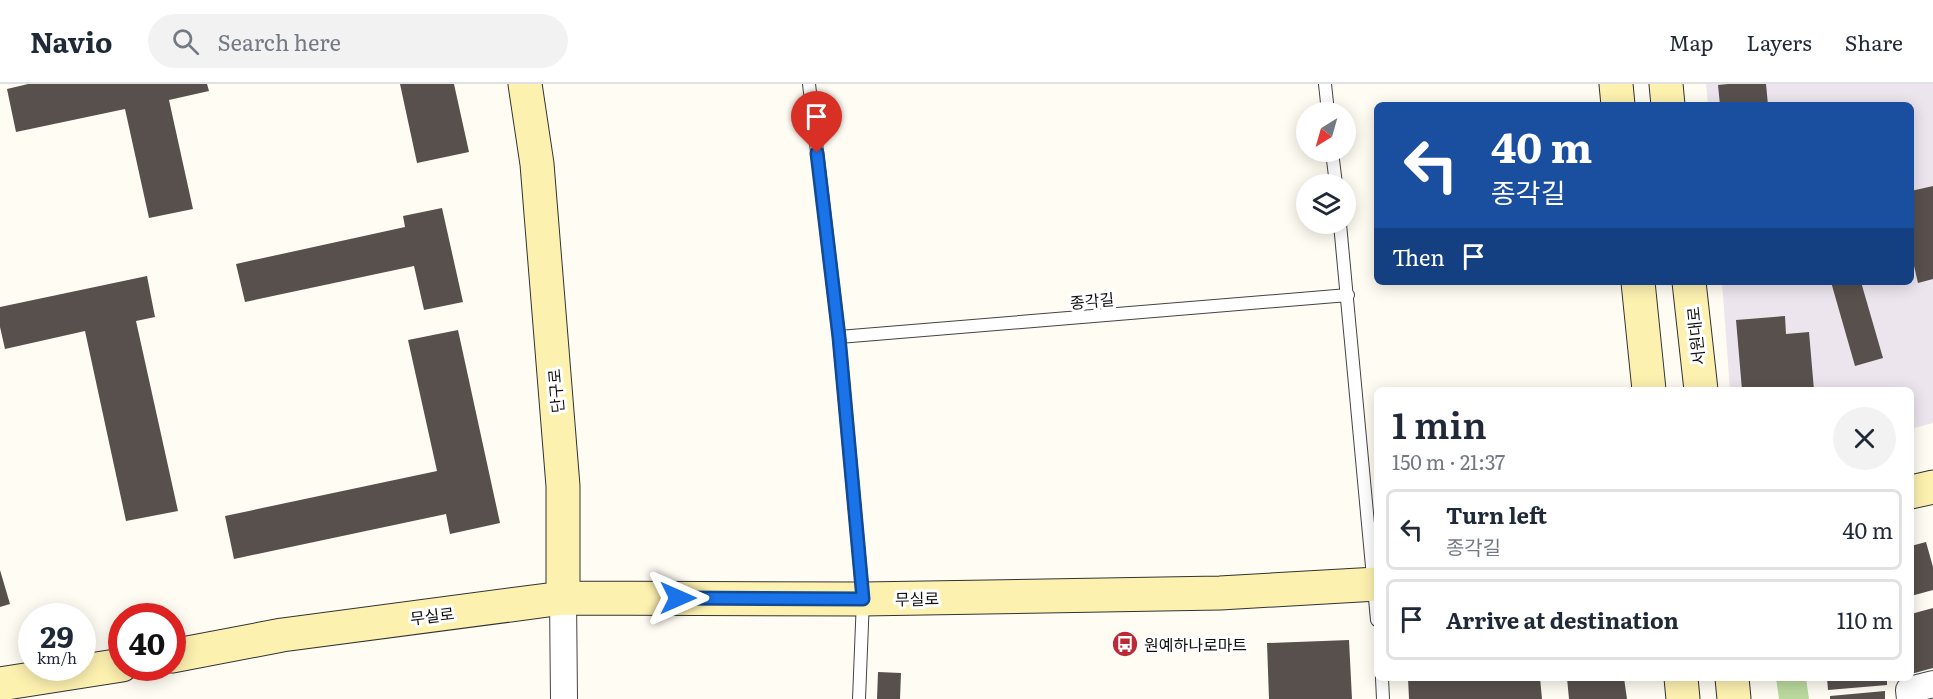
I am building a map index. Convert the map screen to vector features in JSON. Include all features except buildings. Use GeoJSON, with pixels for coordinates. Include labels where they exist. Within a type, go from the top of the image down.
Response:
{"type":"FeatureCollection","features":[{"type":"Feature","properties":{"kind":"street"},"geometry":{"type":"LineString","coordinates":[[1616,84],[1618,102]]}},
{"type":"Feature","properties":{"kind":"street"},"geometry":{"type":"LineString","coordinates":[[1666,84],[1668,102]]}},
{"type":"Feature","properties":{"kind":"street","name":"단구로"},"geometry":{"type":"LineString","coordinates":[[528,85],[537,164],[563,486],[564,699]]}},
{"type":"Feature","properties":{"kind":"street"},"geometry":{"type":"LineString","coordinates":[[1638,285],[1649,387]]}},
{"type":"Feature","properties":{"kind":"street","name":"서원대로"},"geometry":{"type":"LineString","coordinates":[[1689,285],[1701,387]]}},
{"type":"Feature","properties":{"kind":"street"},"geometry":{"type":"LineString","coordinates":[[1914,491],[1933,487]]}},
{"type":"Feature","properties":{"kind":"street","name":"무실로"},"geometry":{"type":"LineString","coordinates":[[186,653],[282,635],[563,598],[863,599],[1220,593],[1374,584]]}},
{"type":"Feature","properties":{"kind":"street"},"geometry":{"type":"LineString","coordinates":[[0,684],[108,667]]}},
{"type":"Feature","properties":{"kind":"street"},"geometry":{"type":"LineString","coordinates":[[1681,681],[1683,699]]}},
{"type":"Feature","properties":{"kind":"street"},"geometry":{"type":"LineString","coordinates":[[1732,681],[1734,699]]}},
{"type":"Feature","properties":{"kind":"street"},"geometry":{"type":"LineString","coordinates":[[1910,699],[1909,690],[1933,684]]}},
{"type":"Feature","properties":{"kind":"lane"},"geometry":{"type":"LineString","coordinates":[[809,84],[839,337],[863,599],[859,699]]}},
{"type":"Feature","properties":{"kind":"lane"},"geometry":{"type":"LineString","coordinates":[[1325,84],[1327,102]]}},
{"type":"Feature","properties":{"kind":"lane"},"geometry":{"type":"LineString","coordinates":[[1341,234],[1374,563]]}},
{"type":"Feature","properties":{"kind":"lane","name":"종각길"},"geometry":{"type":"LineString","coordinates":[[839,337],[1348,295]]}},
{"type":"Feature","properties":{"kind":"lane"},"geometry":{"type":"LineString","coordinates":[[1382,681],[1383,699]]}},
{"type":"Feature","properties":{"kind":"shaded area"},"geometry":{"type":"Polygon","coordinates":[[[1706,84],[1933,84],[1933,423],[1914,428],[1914,387],[1730,387],[1722,285],[1914,285],[1914,102],[1708,102],[1706,84]]]}},
{"type":"Feature","properties":{"kind":"green space"},"geometry":{"type":"Polygon","coordinates":[[[1776,681],[1806,681],[1809,699],[1779,699],[1776,681]]]}},
{"type":"Feature","properties":{"kind":"place","name":"원예하나로마트"},"geometry":{"type":"Point","coordinates":[1125,644]}},
{"type":"Feature","properties":{"kind":"route"},"geometry":{"type":"LineString","coordinates":[[678,598],[863,599],[839,337],[817,153]]}}]}
